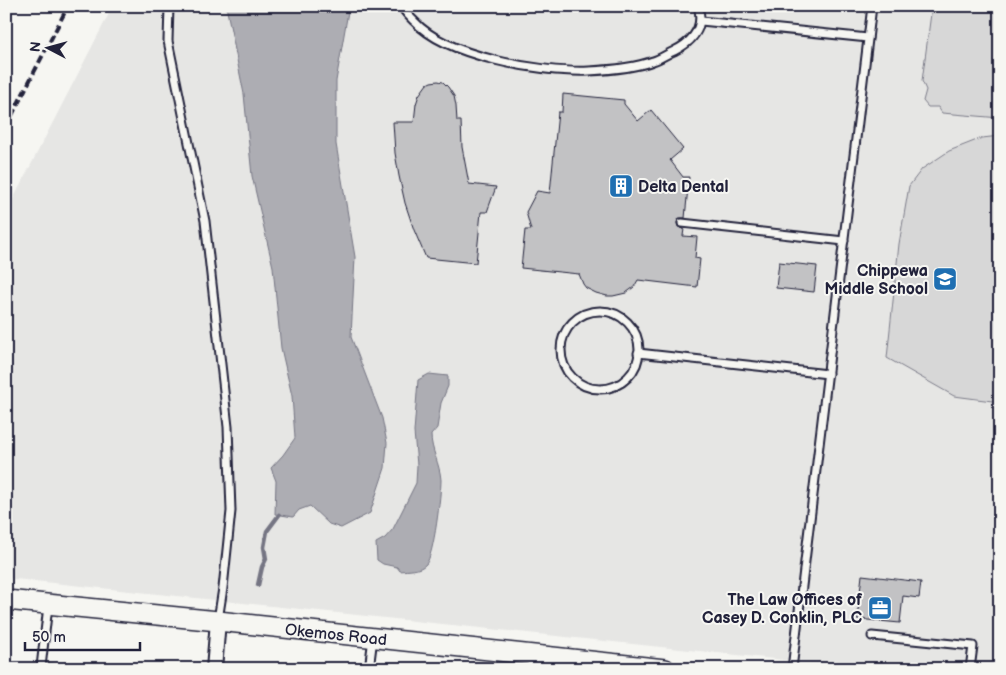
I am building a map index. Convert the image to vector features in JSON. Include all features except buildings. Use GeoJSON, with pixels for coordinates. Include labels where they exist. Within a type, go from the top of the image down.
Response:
{"type":"FeatureCollection","features":[{"type":"Feature","properties":{"kind":"main road","name":"Okemos Road"},"geometry":{"type":"LineString","coordinates":[[6,600],[373,638],[532,662],[665,669]]}},
{"type":"Feature","properties":{"kind":"street"},"geometry":{"type":"LineString","coordinates":[[214,669],[218,621]]}},
{"type":"Feature","properties":{"kind":"lane"},"geometry":{"type":"LineString","coordinates":[[169,6],[168,41],[205,221],[228,427],[231,511],[218,621]]}},
{"type":"Feature","properties":{"kind":"lane"},"geometry":{"type":"LineString","coordinates":[[402,6],[420,28],[444,43],[476,55],[510,63],[553,69],[588,71],[620,68],[654,61],[683,46],[698,31],[700,21],[698,6]]}},
{"type":"Feature","properties":{"kind":"lane"},"geometry":{"type":"LineString","coordinates":[[792,669],[872,6]]}},
{"type":"Feature","properties":{"kind":"lane"},"geometry":{"type":"LineString","coordinates":[[700,21],[868,38]]}},
{"type":"Feature","properties":{"kind":"lane"},"geometry":{"type":"LineString","coordinates":[[682,223],[844,241]]}},
{"type":"Feature","properties":{"kind":"lane"},"geometry":{"type":"LineString","coordinates":[[604,311],[613,313],[621,318],[634,331],[638,353],[635,367],[623,382],[614,386],[596,389],[587,387],[572,376],[566,369],[561,351],[565,333],[577,318],[586,314],[604,311]]}},
{"type":"Feature","properties":{"kind":"lane"},"geometry":{"type":"LineString","coordinates":[[638,353],[828,374]]}},
{"type":"Feature","properties":{"kind":"lane"},"geometry":{"type":"LineString","coordinates":[[48,605],[41,668],[53,669]]}},
{"type":"Feature","properties":{"kind":"lane"},"geometry":{"type":"LineString","coordinates":[[872,636],[973,646],[970,669]]}},
{"type":"Feature","properties":{"kind":"lane"},"geometry":{"type":"LineString","coordinates":[[369,669],[373,638]]}},
{"type":"Feature","properties":{"kind":"shaded area"},"geometry":{"type":"Polygon","coordinates":[[[113,6],[1000,6],[1000,669],[869,669],[6,578],[6,213],[113,6]]]}},
{"type":"Feature","properties":{"kind":"shaded area"},"geometry":{"type":"Polygon","coordinates":[[[226,6],[349,6],[336,81],[336,144],[355,257],[351,337],[382,418],[387,443],[385,468],[370,513],[341,528],[329,524],[310,506],[299,510],[293,517],[275,514],[276,481],[271,468],[295,438],[292,396],[281,348],[273,267],[252,176],[244,94],[226,6]]]}},
{"type":"Feature","properties":{"kind":"shaded area"},"geometry":{"type":"Polygon","coordinates":[[[932,6],[1000,6],[1000,118],[942,113],[938,107],[928,107],[923,101],[926,90],[922,81],[932,6]]]}},
{"type":"Feature","properties":{"kind":"shaded area"},"geometry":{"type":"Polygon","coordinates":[[[1000,136],[1000,402],[954,396],[887,358],[899,244],[909,186],[922,169],[949,151],[982,138],[1000,136]]]}},
{"type":"Feature","properties":{"kind":"shaded area"},"geometry":{"type":"Polygon","coordinates":[[[429,374],[448,376],[448,386],[441,403],[437,428],[431,435],[441,480],[437,524],[432,549],[426,564],[417,569],[400,571],[397,567],[383,564],[377,560],[376,543],[385,538],[393,529],[416,483],[417,465],[414,432],[418,380],[429,374]]]}},
{"type":"Feature","properties":{"kind":"waterway"},"geometry":{"type":"LineString","coordinates":[[258,585],[266,559],[264,547],[267,531],[279,515]]}},
{"type":"Feature","properties":{"kind":"railway"},"geometry":{"type":"LineString","coordinates":[[6,127],[68,6]]}},
{"type":"Feature","properties":{"kind":"place","name":"Delta Dental"},"geometry":{"type":"Point","coordinates":[621,186]}},
{"type":"Feature","properties":{"kind":"place","name":"Chippewa Middle School"},"geometry":{"type":"Point","coordinates":[945,279]}},
{"type":"Feature","properties":{"kind":"place","name":"The Law Offices of Casey D. Conklin, PLC"},"geometry":{"type":"Point","coordinates":[880,608]}}]}
